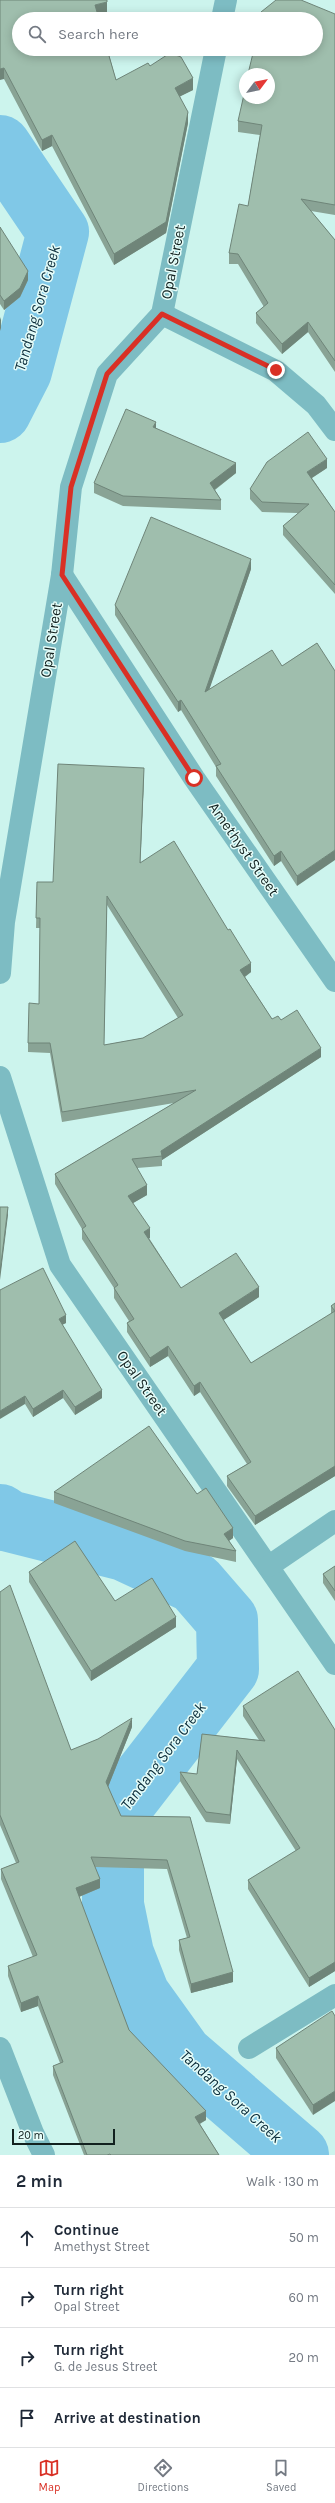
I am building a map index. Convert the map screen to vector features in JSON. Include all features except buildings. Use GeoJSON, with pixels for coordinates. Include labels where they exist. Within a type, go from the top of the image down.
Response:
{"type":"FeatureCollection","features":[{"type":"Feature","properties":{"kind":"street"},"geometry":{"type":"LineString","coordinates":[[223,12],[226,0]]}},
{"type":"Feature","properties":{"kind":"street","name":"Opal Street"},"geometry":{"type":"LineString","coordinates":[[0,972],[4,922],[62,575],[71,487],[107,374],[162,314],[215,56]]}},
{"type":"Feature","properties":{"kind":"street"},"geometry":{"type":"LineString","coordinates":[[162,314],[276,370],[316,405],[335,430]]}},
{"type":"Feature","properties":{"kind":"street","name":"Amethyst Street"},"geometry":{"type":"LineString","coordinates":[[62,575],[194,778],[335,981]]}},
{"type":"Feature","properties":{"kind":"street","name":"Opal Street"},"geometry":{"type":"LineString","coordinates":[[0,1077],[60,1265],[269,1566],[335,1664]]}},
{"type":"Feature","properties":{"kind":"street"},"geometry":{"type":"LineString","coordinates":[[269,1566],[335,1521]]}},
{"type":"Feature","properties":{"kind":"street"},"geometry":{"type":"LineString","coordinates":[[249,2048],[335,1995]]}},
{"type":"Feature","properties":{"kind":"street"},"geometry":{"type":"LineString","coordinates":[[0,2048],[33,2133],[44,2155]]}},
{"type":"Feature","properties":{"kind":"waterway","name":"Tandang Sora Creek"},"geometry":{"type":"LineString","coordinates":[[0,146],[58,232],[21,371],[0,412]]}},
{"type":"Feature","properties":{"kind":"waterway","name":"Tandang Sora Creek"},"geometry":{"type":"LineString","coordinates":[[0,1515],[9,1521],[124,1550],[195,1583],[227,1620],[228,1669],[125,1802],[115,1825],[113,1850],[113,1905],[123,1954],[139,1995],[182,2055],[298,2155]]}},
{"type":"Feature","properties":{"kind":"route"},"geometry":{"type":"LineString","coordinates":[[194,778],[62,575],[71,487],[107,374],[162,314],[276,370]]}}]}
